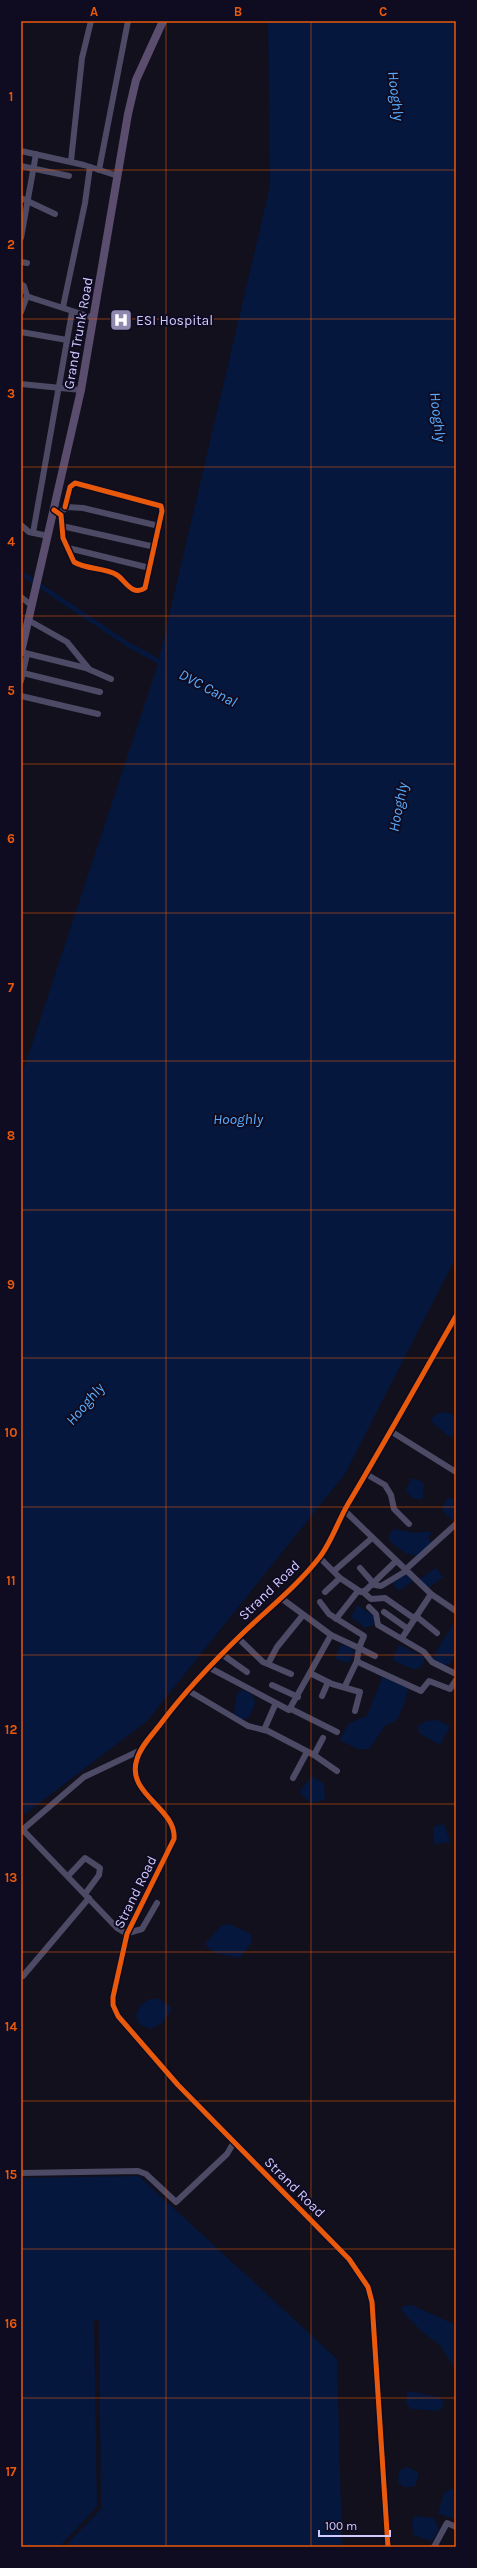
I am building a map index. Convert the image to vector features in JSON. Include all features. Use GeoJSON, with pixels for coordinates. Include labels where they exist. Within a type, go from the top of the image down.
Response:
{"type":"FeatureCollection","features":[{"type":"Feature","properties":{"kind":"main road","name":"Grand Trunk Road"},"geometry":{"type":"LineString","coordinates":[[23,653],[31,603],[81,390],[128,114],[136,80],[163,21]]}},
{"type":"Feature","properties":{"kind":"street"},"geometry":{"type":"LineString","coordinates":[[71,161],[82,58],[91,21]]}},
{"type":"Feature","properties":{"kind":"street"},"geometry":{"type":"LineString","coordinates":[[99,170],[128,21]]}},
{"type":"Feature","properties":{"kind":"street"},"geometry":{"type":"LineString","coordinates":[[21,151],[71,161],[118,176]]}},
{"type":"Feature","properties":{"kind":"street"},"geometry":{"type":"LineString","coordinates":[[21,238],[36,154]]}},
{"type":"Feature","properties":{"kind":"street"},"geometry":{"type":"LineString","coordinates":[[21,166],[69,176]]}},
{"type":"Feature","properties":{"kind":"street"},"geometry":{"type":"LineString","coordinates":[[63,307],[85,203],[90,167]]}},
{"type":"Feature","properties":{"kind":"street"},"geometry":{"type":"LineString","coordinates":[[21,198],[29,200],[30,202],[55,214]]}},
{"type":"Feature","properties":{"kind":"street"},"geometry":{"type":"LineString","coordinates":[[21,284],[24,286],[25,295],[21,312]]}},
{"type":"Feature","properties":{"kind":"street"},"geometry":{"type":"LineString","coordinates":[[25,295],[63,307],[72,312],[94,318]]}},
{"type":"Feature","properties":{"kind":"street"},"geometry":{"type":"LineString","coordinates":[[33,533],[60,387],[72,312]]}},
{"type":"Feature","properties":{"kind":"street"},"geometry":{"type":"LineString","coordinates":[[21,332],[67,340]]}},
{"type":"Feature","properties":{"kind":"street"},"geometry":{"type":"LineString","coordinates":[[21,384],[81,390]]}},
{"type":"Feature","properties":{"kind":"street"},"geometry":{"type":"LineString","coordinates":[[75,483],[158,504],[162,508],[155,547],[145,588],[136,590],[124,584],[117,575],[78,564],[72,560],[63,538],[62,516],[70,487],[75,483]]}},
{"type":"Feature","properties":{"kind":"street"},"geometry":{"type":"LineString","coordinates":[[65,507],[83,508],[159,526]]}},
{"type":"Feature","properties":{"kind":"street"},"geometry":{"type":"LineString","coordinates":[[54,510],[62,516]]}},
{"type":"Feature","properties":{"kind":"street"},"geometry":{"type":"LineString","coordinates":[[21,525],[33,533],[47,538]]}},
{"type":"Feature","properties":{"kind":"street"},"geometry":{"type":"LineString","coordinates":[[62,526],[155,547]]}},
{"type":"Feature","properties":{"kind":"street"},"geometry":{"type":"LineString","coordinates":[[68,548],[150,568]]}},
{"type":"Feature","properties":{"kind":"street"},"geometry":{"type":"LineString","coordinates":[[21,597],[31,603]]}},
{"type":"Feature","properties":{"kind":"street"},"geometry":{"type":"LineString","coordinates":[[28,620],[67,642],[89,669]]}},
{"type":"Feature","properties":{"kind":"street"},"geometry":{"type":"LineString","coordinates":[[21,681],[23,674],[23,653],[89,669],[111,679]]}},
{"type":"Feature","properties":{"kind":"street"},"geometry":{"type":"LineString","coordinates":[[23,674],[100,692]]}},
{"type":"Feature","properties":{"kind":"street"},"geometry":{"type":"LineString","coordinates":[[21,696],[98,714]]}},
{"type":"Feature","properties":{"kind":"street","name":"Strand Road"},"geometry":{"type":"LineString","coordinates":[[388,2547],[378,2374],[372,2302],[368,2287],[349,2259],[178,2085],[118,2016],[113,2005],[113,1997],[127,1933],[174,1839],[175,1830],[172,1823],[148,1798],[136,1775],[136,1760],[141,1750],[189,1691],[210,1668],[238,1638],[281,1598],[320,1558],[344,1510],[392,1432],[456,1316]]}},
{"type":"Feature","properties":{"kind":"street"},"geometry":{"type":"LineString","coordinates":[[392,1432],[456,1472]]}},
{"type":"Feature","properties":{"kind":"street"},"geometry":{"type":"LineString","coordinates":[[366,1474],[385,1485],[392,1495],[394,1509],[409,1524]]}},
{"type":"Feature","properties":{"kind":"street"},"geometry":{"type":"LineString","coordinates":[[344,1510],[431,1594],[455,1609]]}},
{"type":"Feature","properties":{"kind":"street"},"geometry":{"type":"LineString","coordinates":[[360,1568],[373,1583],[384,1586],[405,1570],[456,1524]]}},
{"type":"Feature","properties":{"kind":"street"},"geometry":{"type":"LineString","coordinates":[[334,1571],[372,1538]]}},
{"type":"Feature","properties":{"kind":"street"},"geometry":{"type":"LineString","coordinates":[[320,1558],[340,1578],[371,1599],[385,1598],[416,1617],[438,1633]]}},
{"type":"Feature","properties":{"kind":"street"},"geometry":{"type":"LineString","coordinates":[[336,1619],[360,1591],[373,1583],[396,1561]]}},
{"type":"Feature","properties":{"kind":"street"},"geometry":{"type":"LineString","coordinates":[[325,1592],[340,1578]]}},
{"type":"Feature","properties":{"kind":"street"},"geometry":{"type":"LineString","coordinates":[[402,1638],[431,1594]]}},
{"type":"Feature","properties":{"kind":"street"},"geometry":{"type":"LineString","coordinates":[[281,1598],[331,1635],[375,1656]]}},
{"type":"Feature","properties":{"kind":"street"},"geometry":{"type":"LineString","coordinates":[[320,1602],[326,1612],[364,1636],[358,1648],[358,1661],[345,1686]]}},
{"type":"Feature","properties":{"kind":"street"},"geometry":{"type":"LineString","coordinates":[[369,1607],[376,1614],[378,1624],[424,1652],[432,1662],[456,1674]]}},
{"type":"Feature","properties":{"kind":"street"},"geometry":{"type":"LineString","coordinates":[[384,1612],[408,1629]]}},
{"type":"Feature","properties":{"kind":"street"},"geometry":{"type":"LineString","coordinates":[[269,1662],[275,1650],[303,1615]]}},
{"type":"Feature","properties":{"kind":"street"},"geometry":{"type":"LineString","coordinates":[[291,1709],[331,1635]]}},
{"type":"Feature","properties":{"kind":"street"},"geometry":{"type":"LineString","coordinates":[[238,1638],[263,1662],[291,1674]]}},
{"type":"Feature","properties":{"kind":"street"},"geometry":{"type":"LineString","coordinates":[[223,1655],[247,1672]]}},
{"type":"Feature","properties":{"kind":"street"},"geometry":{"type":"LineString","coordinates":[[358,1661],[421,1691],[430,1681],[450,1689],[456,1680]]}},
{"type":"Feature","properties":{"kind":"street"},"geometry":{"type":"LineString","coordinates":[[210,1668],[275,1705],[287,1710],[291,1709],[337,1732]]}},
{"type":"Feature","properties":{"kind":"street"},"geometry":{"type":"LineString","coordinates":[[310,1673],[328,1682],[345,1686],[360,1692],[355,1711]]}},
{"type":"Feature","properties":{"kind":"street"},"geometry":{"type":"LineString","coordinates":[[322,1696],[328,1682]]}},
{"type":"Feature","properties":{"kind":"street"},"geometry":{"type":"LineString","coordinates":[[272,1685],[298,1697]]}},
{"type":"Feature","properties":{"kind":"street"},"geometry":{"type":"LineString","coordinates":[[189,1691],[248,1726],[264,1730],[310,1753],[337,1771]]}},
{"type":"Feature","properties":{"kind":"street"},"geometry":{"type":"LineString","coordinates":[[264,1730],[275,1705]]}},
{"type":"Feature","properties":{"kind":"street"},"geometry":{"type":"LineString","coordinates":[[294,1778],[310,1753],[322,1738]]}},
{"type":"Feature","properties":{"kind":"street"},"geometry":{"type":"LineString","coordinates":[[141,1750],[84,1777],[22,1830],[117,1928],[127,1933],[142,1929],[157,1903]]}},
{"type":"Feature","properties":{"kind":"street"},"geometry":{"type":"LineString","coordinates":[[23,1976],[87,1896],[99,1875],[100,1868],[85,1858],[68,1876]]}},
{"type":"Feature","properties":{"kind":"street"},"geometry":{"type":"LineString","coordinates":[[21,2173],[138,2171],[146,2174],[176,2202],[227,2154],[234,2142]]}},
{"type":"Feature","properties":{"kind":"street"},"geometry":{"type":"LineString","coordinates":[[434,2547],[447,2524],[456,2527]]}},
{"type":"Feature","properties":{"kind":"water","name":"Hooghly"},"geometry":{"type":"Polygon","coordinates":[[[268,21],[456,21],[456,1257],[345,1474],[147,1721],[21,1817],[21,1077],[157,667],[270,186],[268,21]]]}},
{"type":"Feature","properties":{"kind":"water"},"geometry":{"type":"Polygon","coordinates":[[[446,1412],[456,1416],[456,1434],[451,1438],[430,1421],[436,1414],[446,1412]]]}},
{"type":"Feature","properties":{"kind":"water"},"geometry":{"type":"Polygon","coordinates":[[[411,1479],[417,1479],[424,1484],[423,1499],[414,1499],[406,1491],[411,1479]]]}},
{"type":"Feature","properties":{"kind":"water"},"geometry":{"type":"Polygon","coordinates":[[[447,1498],[456,1499],[455,1523],[442,1510],[447,1498]]]}},
{"type":"Feature","properties":{"kind":"water"},"geometry":{"type":"Polygon","coordinates":[[[394,1529],[415,1533],[430,1531],[431,1535],[428,1537],[432,1543],[417,1556],[405,1553],[389,1541],[389,1535],[394,1529]]]}},
{"type":"Feature","properties":{"kind":"water"},"geometry":{"type":"Polygon","coordinates":[[[436,1568],[443,1577],[427,1589],[418,1580],[436,1568]]]}},
{"type":"Feature","properties":{"kind":"water"},"geometry":{"type":"Polygon","coordinates":[[[405,1572],[413,1581],[399,1591],[391,1581],[405,1572]]]}},
{"type":"Feature","properties":{"kind":"water"},"geometry":{"type":"Polygon","coordinates":[[[357,1605],[374,1616],[373,1625],[365,1628],[351,1617],[357,1605]]]}},
{"type":"Feature","properties":{"kind":"water"},"geometry":{"type":"Polygon","coordinates":[[[455,1621],[456,1654],[450,1664],[443,1666],[431,1660],[455,1621]]]}},
{"type":"Feature","properties":{"kind":"water"},"geometry":{"type":"Polygon","coordinates":[[[340,1645],[350,1647],[355,1652],[349,1663],[335,1659],[340,1645]]]}},
{"type":"Feature","properties":{"kind":"water"},"geometry":{"type":"Polygon","coordinates":[[[399,1645],[424,1657],[424,1662],[420,1668],[413,1669],[394,1661],[393,1657],[399,1645]]]}},
{"type":"Feature","properties":{"kind":"water"},"geometry":{"type":"Polygon","coordinates":[[[383,1675],[408,1687],[406,1699],[397,1720],[385,1726],[369,1749],[358,1749],[339,1740],[349,1723],[367,1716],[383,1675]]]}},
{"type":"Feature","properties":{"kind":"water"},"geometry":{"type":"Polygon","coordinates":[[[242,1690],[252,1695],[255,1702],[253,1710],[247,1719],[240,1719],[234,1714],[237,1693],[242,1690]]]}},
{"type":"Feature","properties":{"kind":"water"},"geometry":{"type":"Polygon","coordinates":[[[438,1720],[450,1727],[440,1745],[419,1733],[418,1726],[426,1721],[438,1720]]]}},
{"type":"Feature","properties":{"kind":"water"},"geometry":{"type":"Polygon","coordinates":[[[312,1776],[324,1784],[325,1800],[310,1803],[299,1792],[312,1776]]]}},
{"type":"Feature","properties":{"kind":"water"},"geometry":{"type":"Polygon","coordinates":[[[444,1824],[450,1842],[434,1844],[433,1827],[444,1824]]]}},
{"type":"Feature","properties":{"kind":"water"},"geometry":{"type":"Polygon","coordinates":[[[229,1924],[251,1934],[252,1942],[240,1958],[214,1953],[205,1944],[222,1925],[229,1924]]]}},
{"type":"Feature","properties":{"kind":"water"},"geometry":{"type":"Polygon","coordinates":[[[149,1999],[159,1999],[170,2006],[172,2010],[161,2024],[150,2029],[139,2024],[136,2015],[140,2006],[149,1999]]]}},
{"type":"Feature","properties":{"kind":"water"},"geometry":{"type":"Polygon","coordinates":[[[139,2176],[337,2359],[342,2547],[64,2547],[101,2509],[99,2320],[94,2319],[97,2507],[59,2547],[21,2547],[21,2178],[139,2176]]]}},
{"type":"Feature","properties":{"kind":"water"},"geometry":{"type":"Polygon","coordinates":[[[412,2305],[456,2325],[456,2370],[440,2345],[421,2331],[401,2310],[403,2306],[412,2305]]]}},
{"type":"Feature","properties":{"kind":"water"},"geometry":{"type":"Polygon","coordinates":[[[410,2391],[441,2398],[444,2403],[439,2411],[412,2409],[406,2404],[407,2392],[410,2391]]]}},
{"type":"Feature","properties":{"kind":"water"},"geometry":{"type":"Polygon","coordinates":[[[408,2467],[419,2473],[415,2486],[404,2487],[398,2482],[399,2470],[408,2467]]]}},
{"type":"Feature","properties":{"kind":"water"},"geometry":{"type":"Polygon","coordinates":[[[451,2489],[456,2490],[456,2520],[438,2513],[444,2493],[451,2489]]]}},
{"type":"Feature","properties":{"kind":"water"},"geometry":{"type":"Polygon","coordinates":[[[416,2516],[434,2518],[439,2529],[432,2541],[413,2535],[412,2520],[416,2516]]]}},
{"type":"Feature","properties":{"kind":"waterway","name":"DVC Canal"},"geometry":{"type":"LineString","coordinates":[[21,573],[127,644],[164,664]]}},
{"type":"Feature","properties":{"kind":"cycle path"},"geometry":{"type":"LineString","coordinates":[[54,510],[61,515],[63,538],[74,562],[79,565],[112,572],[120,577],[132,589],[140,590],[145,588],[162,511],[161,506],[75,483],[70,487],[65,507]]}},
{"type":"Feature","properties":{"kind":"cycle path"},"geometry":{"type":"LineString","coordinates":[[388,2547],[372,2302],[368,2287],[349,2259],[178,2085],[118,2016],[113,2005],[113,1997],[127,1934],[174,1839],[173,1828],[168,1818],[144,1792],[138,1782],[135,1771],[137,1759],[141,1749],[171,1710],[201,1676],[243,1633],[292,1588],[319,1558],[327,1546],[348,1504],[456,1316]]}},
{"type":"Feature","properties":{"kind":"place","name":"ESI Hospital"},"geometry":{"type":"Point","coordinates":[121,320]}}]}
